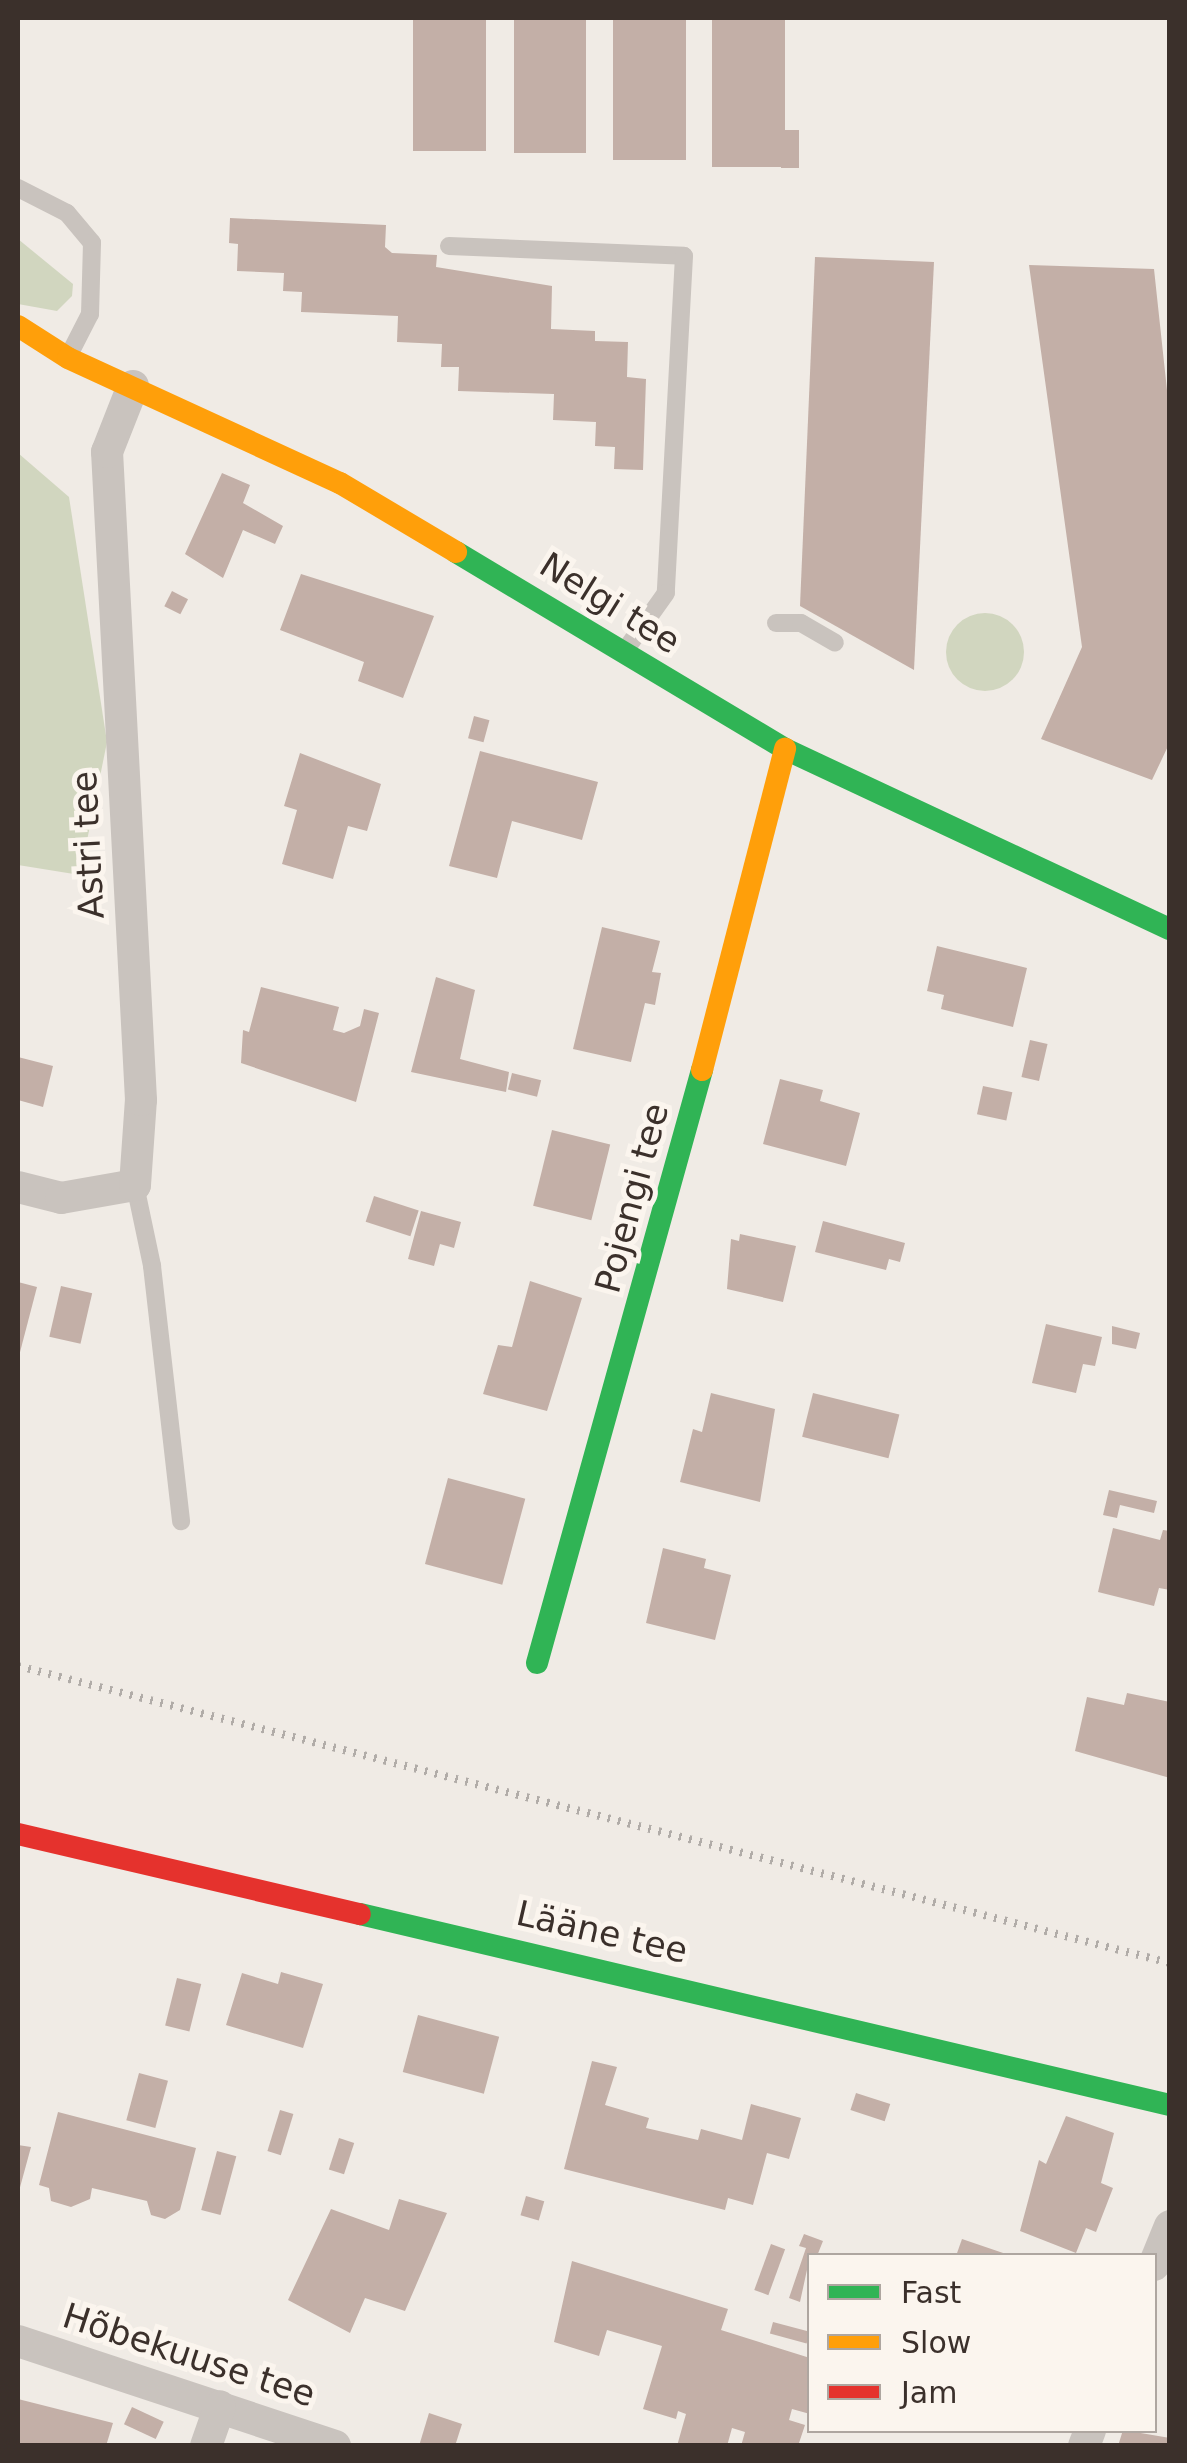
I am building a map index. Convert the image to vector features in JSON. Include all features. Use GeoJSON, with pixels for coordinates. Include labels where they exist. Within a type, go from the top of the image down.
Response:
{"type":"FeatureCollection","features":[{"type":"Feature","properties":{"kind":"street","name":"Nelgi tee"},"geometry":{"type":"LineString","coordinates":[[18,326],[68,358],[340,482],[785,749],[1170,930]]}},
{"type":"Feature","properties":{"kind":"street","name":"Astri tee"},"geometry":{"type":"LineString","coordinates":[[133,386],[108,452],[142,1100],[135,1185]]}},
{"type":"Feature","properties":{"kind":"street","name":"Pojengi tee"},"geometry":{"type":"LineString","coordinates":[[537,1663],[658,1241],[785,749]]}},
{"type":"Feature","properties":{"kind":"street"},"geometry":{"type":"LineString","coordinates":[[18,1187],[61,1198],[135,1185]]}},
{"type":"Feature","properties":{"kind":"street","name":"Lääne tee"},"geometry":{"type":"LineString","coordinates":[[18,1834],[1170,2105]]}},
{"type":"Feature","properties":{"kind":"street"},"geometry":{"type":"LineString","coordinates":[[1157,2258],[1170,2226]]}},
{"type":"Feature","properties":{"kind":"street","name":"Hõbekuuse tee"},"geometry":{"type":"LineString","coordinates":[[18,2340],[334,2446]]}},
{"type":"Feature","properties":{"kind":"street"},"geometry":{"type":"LineString","coordinates":[[206,2446],[220,2406]]}},
{"type":"Feature","properties":{"kind":"lane"},"geometry":{"type":"LineString","coordinates":[[18,188],[67,214],[92,243],[90,314],[68,358]]}},
{"type":"Feature","properties":{"kind":"lane"},"geometry":{"type":"LineString","coordinates":[[450,246],[684,256],[678,454],[666,593],[623,654]]}},
{"type":"Feature","properties":{"kind":"lane"},"geometry":{"type":"LineString","coordinates":[[776,623],[801,623],[835,643]]}},
{"type":"Feature","properties":{"kind":"lane"},"geometry":{"type":"LineString","coordinates":[[135,1185],[152,1266],[181,1522]]}},
{"type":"Feature","properties":{"kind":"green space"},"geometry":{"type":"Polygon","coordinates":[[[18,239],[73,284],[72,296],[57,311],[18,304],[18,239]]]}},
{"type":"Feature","properties":{"kind":"green space"},"geometry":{"type":"Polygon","coordinates":[[[18,453],[69,497],[107,742],[80,875],[18,865],[18,453]]]}},
{"type":"Feature","properties":{"kind":"green space"},"geometry":{"type":"Polygon","coordinates":[[[985,613],[1013,624],[1024,652],[1013,680],[985,691],[957,680],[946,652],[957,624],[985,613]]]}},
{"type":"Feature","properties":{"kind":"building"},"geometry":{"type":"Polygon","coordinates":[[[413,18],[486,18],[486,151],[413,151],[413,18]]]}},
{"type":"Feature","properties":{"kind":"building"},"geometry":{"type":"Polygon","coordinates":[[[514,18],[586,18],[586,153],[514,153],[514,18]]]}},
{"type":"Feature","properties":{"kind":"building"},"geometry":{"type":"Polygon","coordinates":[[[613,18],[686,18],[686,160],[613,160],[613,18]]]}},
{"type":"Feature","properties":{"kind":"building"},"geometry":{"type":"Polygon","coordinates":[[[712,18],[785,18],[785,167],[712,167],[712,18]]]}},
{"type":"Feature","properties":{"kind":"building"},"geometry":{"type":"Polygon","coordinates":[[[781,130],[799,130],[799,168],[781,168],[781,130]]]}},
{"type":"Feature","properties":{"kind":"building"},"geometry":{"type":"Polygon","coordinates":[[[230,218],[386,225],[385,247],[392,253],[437,255],[436,267],[552,286],[551,329],[595,331],[595,341],[628,342],[627,377],[646,379],[643,470],[614,469],[615,447],[595,446],[596,422],[553,420],[554,394],[458,391],[459,367],[441,367],[442,344],[397,342],[398,316],[301,312],[302,292],[283,291],[284,273],[237,271],[238,244],[229,243],[230,218]]]}},
{"type":"Feature","properties":{"kind":"building"},"geometry":{"type":"Polygon","coordinates":[[[815,257],[934,262],[914,670],[800,606],[815,257]]]}},
{"type":"Feature","properties":{"kind":"building"},"geometry":{"type":"Polygon","coordinates":[[[1029,265],[1154,269],[1170,418],[1170,742],[1152,780],[1041,739],[1082,647],[1029,265]]]}},
{"type":"Feature","properties":{"kind":"building"},"geometry":{"type":"Polygon","coordinates":[[[222,473],[250,485],[243,503],[283,526],[275,544],[243,530],[223,578],[185,554],[222,473]]]}},
{"type":"Feature","properties":{"kind":"building"},"geometry":{"type":"Polygon","coordinates":[[[301,574],[434,616],[403,698],[358,681],[364,662],[280,630],[301,574]]]}},
{"type":"Feature","properties":{"kind":"building"},"geometry":{"type":"Polygon","coordinates":[[[172,591],[188,599],[180,614],[164,606],[172,591]]]}},
{"type":"Feature","properties":{"kind":"building"},"geometry":{"type":"Polygon","coordinates":[[[474,716],[489,720],[484,742],[468,738],[474,716]]]}},
{"type":"Feature","properties":{"kind":"building"},"geometry":{"type":"Polygon","coordinates":[[[480,751],[598,782],[582,840],[512,821],[497,878],[449,866],[480,751]]]}},
{"type":"Feature","properties":{"kind":"building"},"geometry":{"type":"Polygon","coordinates":[[[300,753],[381,784],[367,831],[348,826],[333,879],[282,864],[297,810],[284,806],[300,753]]]}},
{"type":"Feature","properties":{"kind":"building"},"geometry":{"type":"Polygon","coordinates":[[[602,927],[660,941],[652,972],[661,973],[655,1005],[645,1003],[631,1062],[573,1049],[602,927]]]}},
{"type":"Feature","properties":{"kind":"building"},"geometry":{"type":"Polygon","coordinates":[[[937,946],[1027,968],[1013,1027],[941,1009],[944,995],[927,991],[937,946]]]}},
{"type":"Feature","properties":{"kind":"building"},"geometry":{"type":"Polygon","coordinates":[[[436,977],[475,990],[460,1059],[509,1072],[506,1092],[411,1072],[436,977]]]}},
{"type":"Feature","properties":{"kind":"building"},"geometry":{"type":"Polygon","coordinates":[[[261,987],[339,1007],[333,1030],[344,1033],[360,1026],[364,1009],[379,1013],[356,1102],[241,1063],[243,1030],[249,1032],[261,987]]]}},
{"type":"Feature","properties":{"kind":"building"},"geometry":{"type":"Polygon","coordinates":[[[1030,1040],[1048,1044],[1039,1081],[1021,1077],[1030,1040]]]}},
{"type":"Feature","properties":{"kind":"building"},"geometry":{"type":"Polygon","coordinates":[[[18,1057],[53,1066],[43,1107],[18,1100],[18,1057]]]}},
{"type":"Feature","properties":{"kind":"building"},"geometry":{"type":"Polygon","coordinates":[[[512,1073],[541,1080],[537,1097],[508,1089],[512,1073]]]}},
{"type":"Feature","properties":{"kind":"building"},"geometry":{"type":"Polygon","coordinates":[[[780,1079],[823,1090],[820,1101],[860,1113],[846,1166],[763,1144],[780,1079]]]}},
{"type":"Feature","properties":{"kind":"building"},"geometry":{"type":"Polygon","coordinates":[[[983,1086],[1012,1092],[1006,1121],[977,1114],[983,1086]]]}},
{"type":"Feature","properties":{"kind":"building"},"geometry":{"type":"Polygon","coordinates":[[[552,1130],[610,1145],[591,1220],[533,1206],[552,1130]]]}},
{"type":"Feature","properties":{"kind":"building"},"geometry":{"type":"Polygon","coordinates":[[[374,1196],[419,1211],[410,1236],[366,1222],[374,1196]]]}},
{"type":"Feature","properties":{"kind":"building"},"geometry":{"type":"Polygon","coordinates":[[[421,1211],[461,1222],[454,1248],[440,1244],[434,1266],[408,1259],[421,1211]]]}},
{"type":"Feature","properties":{"kind":"building"},"geometry":{"type":"Polygon","coordinates":[[[823,1221],[905,1243],[900,1262],[889,1259],[886,1270],[815,1252],[823,1221]]]}},
{"type":"Feature","properties":{"kind":"building"},"geometry":{"type":"Polygon","coordinates":[[[740,1234],[796,1246],[783,1302],[727,1289],[731,1239],[739,1241],[740,1234]]]}},
{"type":"Feature","properties":{"kind":"building"},"geometry":{"type":"Polygon","coordinates":[[[530,1281],[582,1298],[547,1411],[483,1394],[498,1345],[512,1347],[530,1281]]]}},
{"type":"Feature","properties":{"kind":"building"},"geometry":{"type":"Polygon","coordinates":[[[18,1282],[37,1287],[19,1356],[18,1356],[18,1282]]]}},
{"type":"Feature","properties":{"kind":"building"},"geometry":{"type":"Polygon","coordinates":[[[61,1286],[92,1293],[80,1344],[49,1337],[61,1286]]]}},
{"type":"Feature","properties":{"kind":"building"},"geometry":{"type":"Polygon","coordinates":[[[1046,1324],[1102,1337],[1095,1366],[1083,1364],[1076,1393],[1032,1383],[1046,1324]]]}},
{"type":"Feature","properties":{"kind":"building"},"geometry":{"type":"Polygon","coordinates":[[[1112,1326],[1140,1333],[1136,1349],[1112,1344],[1112,1326]]]}},
{"type":"Feature","properties":{"kind":"building"},"geometry":{"type":"Polygon","coordinates":[[[711,1393],[775,1409],[760,1502],[680,1482],[693,1429],[702,1432],[711,1393]]]}},
{"type":"Feature","properties":{"kind":"building"},"geometry":{"type":"Polygon","coordinates":[[[813,1393],[899,1415],[888,1458],[802,1437],[813,1393]]]}},
{"type":"Feature","properties":{"kind":"building"},"geometry":{"type":"Polygon","coordinates":[[[448,1478],[525,1499],[502,1585],[425,1564],[448,1478]]]}},
{"type":"Feature","properties":{"kind":"building"},"geometry":{"type":"Polygon","coordinates":[[[1109,1490],[1157,1501],[1154,1513],[1120,1505],[1117,1518],[1103,1515],[1109,1490]]]}},
{"type":"Feature","properties":{"kind":"building"},"geometry":{"type":"Polygon","coordinates":[[[1113,1528],[1160,1540],[1163,1530],[1170,1531],[1170,1590],[1159,1588],[1154,1606],[1098,1592],[1113,1528]]]}},
{"type":"Feature","properties":{"kind":"building"},"geometry":{"type":"Polygon","coordinates":[[[663,1548],[706,1559],[704,1568],[731,1575],[715,1640],[646,1623],[663,1548]]]}},
{"type":"Feature","properties":{"kind":"building"},"geometry":{"type":"Polygon","coordinates":[[[1127,1693],[1170,1702],[1170,1778],[1075,1751],[1087,1697],[1124,1705],[1127,1693]]]}},
{"type":"Feature","properties":{"kind":"building"},"geometry":{"type":"Polygon","coordinates":[[[281,1972],[323,1984],[303,2048],[226,2025],[242,1973],[278,1984],[281,1972]]]}},
{"type":"Feature","properties":{"kind":"building"},"geometry":{"type":"Polygon","coordinates":[[[177,1978],[201,1984],[189,2032],[165,2026],[177,1978]]]}},
{"type":"Feature","properties":{"kind":"building"},"geometry":{"type":"Polygon","coordinates":[[[418,2015],[499,2037],[484,2094],[403,2072],[418,2015]]]}},
{"type":"Feature","properties":{"kind":"building"},"geometry":{"type":"Polygon","coordinates":[[[592,2061],[617,2067],[605,2105],[649,2118],[646,2128],[698,2140],[701,2129],[742,2140],[751,2104],[801,2118],[789,2159],[767,2153],[753,2205],[728,2198],[725,2210],[564,2169],[592,2061]]]}},
{"type":"Feature","properties":{"kind":"building"},"geometry":{"type":"Polygon","coordinates":[[[139,2073],[168,2081],[155,2128],[126,2120],[139,2073]]]}},
{"type":"Feature","properties":{"kind":"building"},"geometry":{"type":"Polygon","coordinates":[[[856,2093],[890,2104],[885,2121],[850,2110],[856,2093]]]}},
{"type":"Feature","properties":{"kind":"building"},"geometry":{"type":"Polygon","coordinates":[[[280,2110],[293,2114],[281,2155],[267,2151],[280,2110]]]}},
{"type":"Feature","properties":{"kind":"building"},"geometry":{"type":"Polygon","coordinates":[[[58,2112],[196,2148],[180,2210],[165,2219],[151,2215],[147,2201],[92,2188],[90,2199],[71,2207],[51,2201],[49,2188],[39,2185],[58,2112]]]}},
{"type":"Feature","properties":{"kind":"building"},"geometry":{"type":"Polygon","coordinates":[[[1066,2116],[1114,2133],[1101,2183],[1113,2188],[1096,2232],[1086,2228],[1076,2253],[1020,2231],[1039,2160],[1046,2164],[1066,2116]]]}},
{"type":"Feature","properties":{"kind":"building"},"geometry":{"type":"Polygon","coordinates":[[[339,2138],[354,2143],[344,2174],[329,2169],[339,2138]]]}},
{"type":"Feature","properties":{"kind":"building"},"geometry":{"type":"Polygon","coordinates":[[[18,2145],[31,2147],[19,2191],[18,2191],[18,2145]]]}},
{"type":"Feature","properties":{"kind":"building"},"geometry":{"type":"Polygon","coordinates":[[[217,2151],[236,2156],[221,2215],[201,2210],[217,2151]]]}},
{"type":"Feature","properties":{"kind":"building"},"geometry":{"type":"Polygon","coordinates":[[[526,2196],[544,2201],[539,2220],[520,2215],[526,2196]]]}},
{"type":"Feature","properties":{"kind":"building"},"geometry":{"type":"Polygon","coordinates":[[[399,2199],[447,2213],[405,2311],[365,2298],[350,2333],[288,2300],[331,2209],[389,2230],[399,2199]]]}},
{"type":"Feature","properties":{"kind":"building"},"geometry":{"type":"Polygon","coordinates":[[[804,2234],[823,2241],[818,2253],[807,2253],[800,2302],[789,2298],[806,2248],[799,2246],[804,2234]]]}},
{"type":"Feature","properties":{"kind":"building"},"geometry":{"type":"Polygon","coordinates":[[[962,2239],[1003,2253],[957,2253],[962,2239]]]}},
{"type":"Feature","properties":{"kind":"building"},"geometry":{"type":"Polygon","coordinates":[[[771,2244],[785,2249],[768,2295],[754,2290],[771,2244]]]}},
{"type":"Feature","properties":{"kind":"building"},"geometry":{"type":"Polygon","coordinates":[[[572,2261],[728,2309],[721,2330],[807,2357],[807,2413],[792,2409],[789,2420],[805,2425],[798,2446],[741,2446],[745,2432],[732,2428],[727,2446],[677,2446],[686,2414],[678,2411],[676,2419],[643,2409],[662,2346],[607,2330],[599,2356],[554,2342],[572,2261]]]}},
{"type":"Feature","properties":{"kind":"building"},"geometry":{"type":"Polygon","coordinates":[[[773,2322],[807,2331],[807,2343],[770,2334],[773,2322]]]}},
{"type":"Feature","properties":{"kind":"building"},"geometry":{"type":"Polygon","coordinates":[[[18,2399],[113,2423],[106,2446],[18,2446],[18,2399]]]}},
{"type":"Feature","properties":{"kind":"building"},"geometry":{"type":"Polygon","coordinates":[[[132,2407],[164,2422],[156,2439],[124,2424],[132,2407]]]}},
{"type":"Feature","properties":{"kind":"building"},"geometry":{"type":"Polygon","coordinates":[[[429,2413],[462,2424],[455,2446],[419,2446],[429,2413]]]}},
{"type":"Feature","properties":{"kind":"building"},"geometry":{"type":"Polygon","coordinates":[[[1122,2433],[1170,2438],[1170,2446],[1118,2446],[1122,2433]]]}},
{"type":"Feature","properties":{"kind":"railway"},"geometry":{"type":"LineString","coordinates":[[18,1666],[1170,1963]]}},
{"type":"Feature","properties":{"kind":"traffic: fast"},"geometry":{"type":"LineString","coordinates":[[456,552],[785,749],[1170,929]]}},
{"type":"Feature","properties":{"kind":"traffic: fast"},"geometry":{"type":"LineString","coordinates":[[537,1663],[702,1070]]}},
{"type":"Feature","properties":{"kind":"traffic: fast"},"geometry":{"type":"LineString","coordinates":[[360,1914],[1170,2105]]}},
{"type":"Feature","properties":{"kind":"traffic: slow"},"geometry":{"type":"LineString","coordinates":[[18,326],[68,358],[340,483],[456,552]]}},
{"type":"Feature","properties":{"kind":"traffic: slow"},"geometry":{"type":"LineString","coordinates":[[702,1070],[785,749]]}},
{"type":"Feature","properties":{"kind":"traffic: jam"},"geometry":{"type":"LineString","coordinates":[[18,1834],[360,1914]]}}]}
